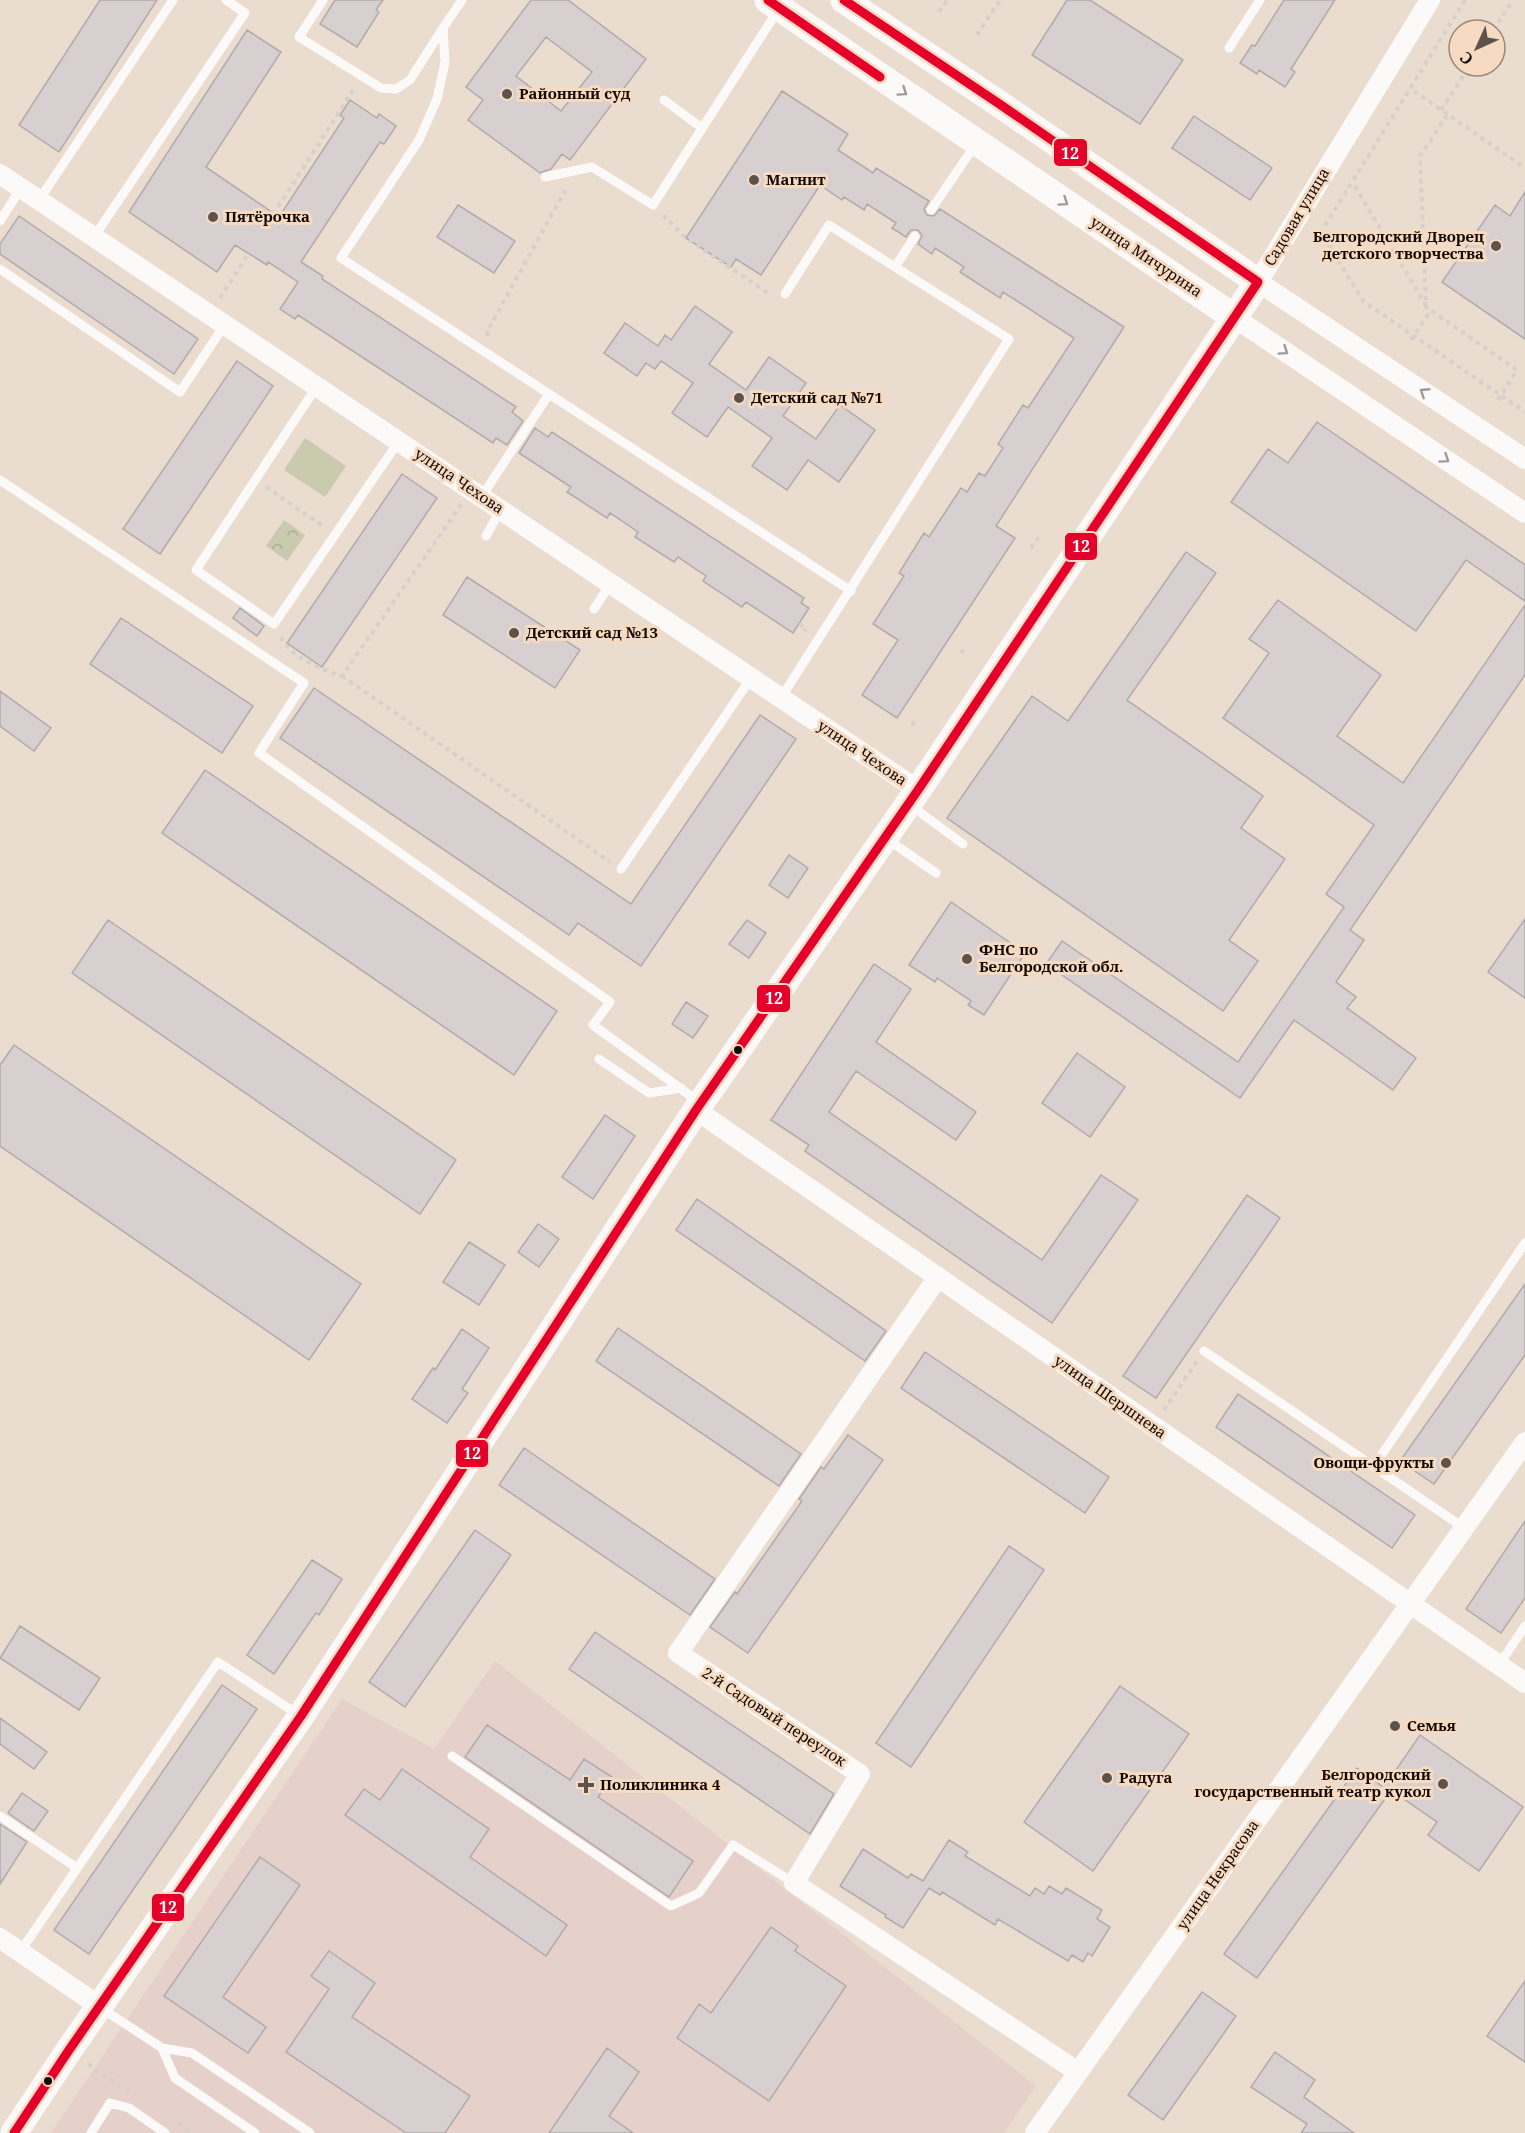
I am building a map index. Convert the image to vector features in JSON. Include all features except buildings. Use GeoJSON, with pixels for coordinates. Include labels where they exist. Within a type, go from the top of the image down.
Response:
{"type":"FeatureCollection","features":[{"type":"Feature","properties":{"kind":"main road"},"geometry":{"type":"LineString","coordinates":[[844,0],[1258,282]]}},
{"type":"Feature","properties":{"kind":"main road","name":"улица Мичурина"},"geometry":{"type":"LineString","coordinates":[[774,4],[1235,318]]}},
{"type":"Feature","properties":{"kind":"main road","name":"Садовая улица"},"geometry":{"type":"LineString","coordinates":[[14,2133],[99,2006],[301,1716],[692,1100],[913,797],[1258,282]]}},
{"type":"Feature","properties":{"kind":"street","name":"Садовая улица"},"geometry":{"type":"LineString","coordinates":[[1258,282],[1430,0]]}},
{"type":"Feature","properties":{"kind":"street","name":"улица Чехова"},"geometry":{"type":"LineString","coordinates":[[0,174],[782,698],[913,797]]}},
{"type":"Feature","properties":{"kind":"street"},"geometry":{"type":"LineString","coordinates":[[1258,282],[1525,459]]}},
{"type":"Feature","properties":{"kind":"street","name":"улица Мичурина"},"geometry":{"type":"LineString","coordinates":[[1235,318],[1525,513]]}},
{"type":"Feature","properties":{"kind":"street","name":"улица Шершнева"},"geometry":{"type":"LineString","coordinates":[[692,1100],[938,1277],[1525,1683]]}},
{"type":"Feature","properties":{"kind":"street","name":"2-й Садовый переулок"},"geometry":{"type":"LineString","coordinates":[[794,1883],[860,1773],[678,1653],[938,1277]]}},
{"type":"Feature","properties":{"kind":"street","name":"улица Некрасова"},"geometry":{"type":"LineString","coordinates":[[1035,2133],[1525,1442]]}},
{"type":"Feature","properties":{"kind":"street"},"geometry":{"type":"LineString","coordinates":[[794,1883],[1078,2072]]}},
{"type":"Feature","properties":{"kind":"street"},"geometry":{"type":"LineString","coordinates":[[0,1938],[99,2006]]}},
{"type":"Feature","properties":{"kind":"lane"},"geometry":{"type":"LineString","coordinates":[[39,200],[173,0]]}},
{"type":"Feature","properties":{"kind":"lane"},"geometry":{"type":"LineString","coordinates":[[94,237],[245,13],[226,0]]}},
{"type":"Feature","properties":{"kind":"lane"},"geometry":{"type":"LineString","coordinates":[[323,0],[299,37],[381,88],[396,89],[410,80],[462,0]]}},
{"type":"Feature","properties":{"kind":"lane"},"geometry":{"type":"LineString","coordinates":[[1229,48],[1260,0]]}},
{"type":"Feature","properties":{"kind":"lane"},"geometry":{"type":"LineString","coordinates":[[545,177],[592,167],[653,205],[702,128],[774,4]]}},
{"type":"Feature","properties":{"kind":"lane"},"geometry":{"type":"LineString","coordinates":[[443,28],[445,62],[437,99],[424,129],[341,258],[851,591]]}},
{"type":"Feature","properties":{"kind":"lane"},"geometry":{"type":"LineString","coordinates":[[664,100],[702,128]]}},
{"type":"Feature","properties":{"kind":"lane"},"geometry":{"type":"LineString","coordinates":[[931,210],[976,142]]}},
{"type":"Feature","properties":{"kind":"lane"},"geometry":{"type":"LineString","coordinates":[[0,221],[21,188]]}},
{"type":"Feature","properties":{"kind":"lane"},"geometry":{"type":"LineString","coordinates":[[782,698],[1009,339],[829,225],[784,294]]}},
{"type":"Feature","properties":{"kind":"lane"},"geometry":{"type":"LineString","coordinates":[[895,267],[915,236]]}},
{"type":"Feature","properties":{"kind":"lane"},"geometry":{"type":"LineString","coordinates":[[0,269],[180,392],[217,319]]}},
{"type":"Feature","properties":{"kind":"lane"},"geometry":{"type":"LineString","coordinates":[[317,386],[196,570],[274,624],[399,441]]}},
{"type":"Feature","properties":{"kind":"lane"},"geometry":{"type":"LineString","coordinates":[[477,493],[549,394]]}},
{"type":"Feature","properties":{"kind":"lane"},"geometry":{"type":"LineString","coordinates":[[0,480],[304,683],[259,753],[610,1002],[593,1025],[692,1100]]}},
{"type":"Feature","properties":{"kind":"lane"},"geometry":{"type":"LineString","coordinates":[[486,536],[501,509]]}},
{"type":"Feature","properties":{"kind":"lane"},"geometry":{"type":"LineString","coordinates":[[594,609],[611,584]]}},
{"type":"Feature","properties":{"kind":"lane"},"geometry":{"type":"LineString","coordinates":[[621,869],[751,678]]}},
{"type":"Feature","properties":{"kind":"lane"},"geometry":{"type":"LineString","coordinates":[[913,797],[963,844]]}},
{"type":"Feature","properties":{"kind":"lane"},"geometry":{"type":"LineString","coordinates":[[885,837],[936,873]]}},
{"type":"Feature","properties":{"kind":"lane"},"geometry":{"type":"LineString","coordinates":[[599,1059],[650,1094],[692,1100]]}},
{"type":"Feature","properties":{"kind":"lane"},"geometry":{"type":"LineString","coordinates":[[1374,1466],[1525,1243]]}},
{"type":"Feature","properties":{"kind":"lane"},"geometry":{"type":"LineString","coordinates":[[1204,1351],[1464,1528]]}},
{"type":"Feature","properties":{"kind":"lane"},"geometry":{"type":"LineString","coordinates":[[1499,1665],[1525,1626]]}},
{"type":"Feature","properties":{"kind":"lane"},"geometry":{"type":"LineString","coordinates":[[20,1952],[218,1662],[301,1716]]}},
{"type":"Feature","properties":{"kind":"lane"},"geometry":{"type":"LineString","coordinates":[[452,1756],[670,1906],[699,1893],[733,1845],[794,1883]]}},
{"type":"Feature","properties":{"kind":"lane"},"geometry":{"type":"LineString","coordinates":[[0,1816],[77,1868]]}},
{"type":"Feature","properties":{"kind":"lane"},"geometry":{"type":"LineString","coordinates":[[99,2006],[162,2048],[192,2053],[310,2133]]}},
{"type":"Feature","properties":{"kind":"lane"},"geometry":{"type":"LineString","coordinates":[[162,2048],[175,2078],[255,2133]]}},
{"type":"Feature","properties":{"kind":"lane"},"geometry":{"type":"LineString","coordinates":[[91,2133],[110,2103],[129,2108],[165,2133]]}},
{"type":"Feature","properties":{"kind":"path"},"geometry":{"type":"LineString","coordinates":[[939,12],[947,0]]}},
{"type":"Feature","properties":{"kind":"path"},"geometry":{"type":"LineString","coordinates":[[977,35],[999,0]]}},
{"type":"Feature","properties":{"kind":"path"},"geometry":{"type":"LineString","coordinates":[[1465,0],[1321,232],[1363,301],[1500,398],[1525,412]]}},
{"type":"Feature","properties":{"kind":"path"},"geometry":{"type":"LineString","coordinates":[[1501,18],[1513,0]]}},
{"type":"Feature","properties":{"kind":"path"},"geometry":{"type":"LineString","coordinates":[[1441,110],[1462,78]]}},
{"type":"Feature","properties":{"kind":"path"},"geometry":{"type":"LineString","coordinates":[[217,319],[356,86]]}},
{"type":"Feature","properties":{"kind":"path"},"geometry":{"type":"LineString","coordinates":[[1414,91],[1525,168]]}},
{"type":"Feature","properties":{"kind":"path"},"geometry":{"type":"LineString","coordinates":[[1426,307],[1420,156],[1447,114]]}},
{"type":"Feature","properties":{"kind":"path"},"geometry":{"type":"LineString","coordinates":[[494,358],[487,332],[576,170]]}},
{"type":"Feature","properties":{"kind":"path"},"geometry":{"type":"LineString","coordinates":[[1355,186],[1426,307],[1517,370],[1500,398]]}},
{"type":"Feature","properties":{"kind":"path"},"geometry":{"type":"LineString","coordinates":[[653,205],[686,238],[768,293]]}},
{"type":"Feature","properties":{"kind":"path"},"geometry":{"type":"LineString","coordinates":[[1411,340],[1431,310]]}},
{"type":"Feature","properties":{"kind":"path"},"geometry":{"type":"LineString","coordinates":[[256,480],[335,534]]}},
{"type":"Feature","properties":{"kind":"path"},"geometry":{"type":"LineString","coordinates":[[342,676],[477,493]]}},
{"type":"Feature","properties":{"kind":"path"},"geometry":{"type":"LineString","coordinates":[[1031,548],[1039,537]]}},
{"type":"Feature","properties":{"kind":"path"},"geometry":{"type":"LineString","coordinates":[[279,631],[283,644],[321,670],[342,676],[621,869]]}},
{"type":"Feature","properties":{"kind":"path"},"geometry":{"type":"LineString","coordinates":[[912,725],[917,718]]}},
{"type":"Feature","properties":{"kind":"path"},"geometry":{"type":"LineString","coordinates":[[1162,1412],[1204,1351]]}},
{"type":"Feature","properties":{"kind":"shaded area"},"geometry":{"type":"Polygon","coordinates":[[[495,1661],[1036,2086],[1004,2133],[51,2133],[342,1699],[434,1749],[495,1661]]]}},
{"type":"Feature","properties":{"kind":"green space"},"geometry":{"type":"Polygon","coordinates":[[[305,438],[346,466],[325,497],[284,470],[305,438]]]}},
{"type":"Feature","properties":{"kind":"green space"},"geometry":{"type":"Polygon","coordinates":[[[284,520],[305,535],[287,561],[266,546],[284,520]]]}},
{"type":"Feature","properties":{"kind":"transit line","name":"12"},"geometry":{"type":"LineString","coordinates":[[768,0],[880,77]]}},
{"type":"Feature","properties":{"kind":"transit line","name":"12"},"geometry":{"type":"LineString","coordinates":[[14,2133],[301,1716],[696,1110],[918,790],[1258,282],[844,0]]}},
{"type":"Feature","properties":{"kind":"place","name":"Районный суд"},"geometry":{"type":"Point","coordinates":[507,94]}},
{"type":"Feature","properties":{"kind":"place","name":"Магнит"},"geometry":{"type":"Point","coordinates":[754,180]}},
{"type":"Feature","properties":{"kind":"place","name":"Пятёрочка"},"geometry":{"type":"Point","coordinates":[213,217]}},
{"type":"Feature","properties":{"kind":"place","name":"Белгородский Дворец детского творчества"},"geometry":{"type":"Point","coordinates":[1496,246]}},
{"type":"Feature","properties":{"kind":"place","name":"Детский сад №71"},"geometry":{"type":"Point","coordinates":[739,398]}},
{"type":"Feature","properties":{"kind":"place","name":"Детский сад №13"},"geometry":{"type":"Point","coordinates":[514,633]}},
{"type":"Feature","properties":{"kind":"place","name":"ФНС по Белгородской обл."},"geometry":{"type":"Point","coordinates":[967,959]}},
{"type":"Feature","properties":{"kind":"place","name":"Овощи-фрукты"},"geometry":{"type":"Point","coordinates":[1446,1463]}},
{"type":"Feature","properties":{"kind":"place","name":"Семья"},"geometry":{"type":"Point","coordinates":[1395,1726]}},
{"type":"Feature","properties":{"kind":"place","name":"Радуга"},"geometry":{"type":"Point","coordinates":[1107,1778]}},
{"type":"Feature","properties":{"kind":"place","name":"Белгородский государственный театр кукол"},"geometry":{"type":"Point","coordinates":[1443,1784]}},
{"type":"Feature","properties":{"kind":"place","name":"Поликлиника 4"},"geometry":{"type":"Point","coordinates":[586,1785]}}]}
